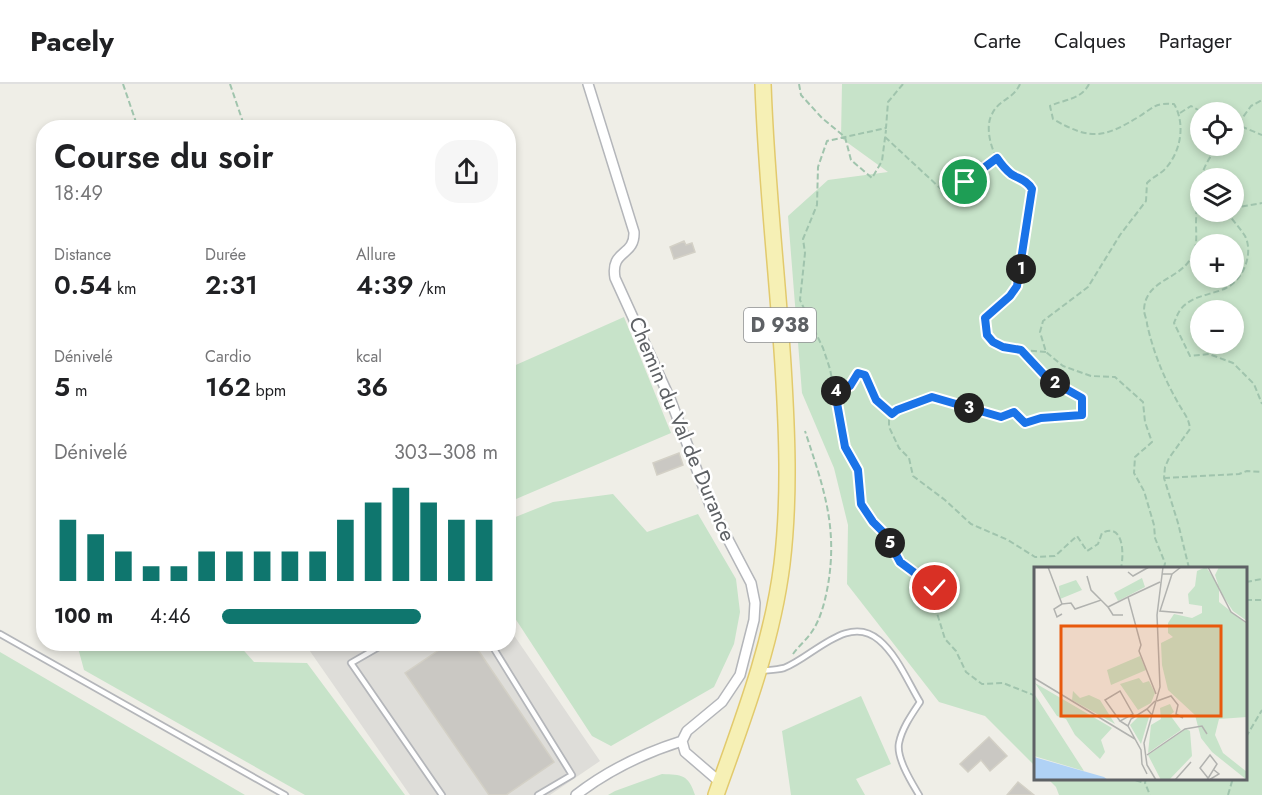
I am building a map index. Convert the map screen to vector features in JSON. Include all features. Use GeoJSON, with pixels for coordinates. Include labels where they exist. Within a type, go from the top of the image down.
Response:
{"type":"FeatureCollection","features":[{"type":"Feature","properties":{"kind":"main road","name":"D 938"},"geometry":{"type":"LineString","coordinates":[[718,789],[758,672],[774,614],[782,566],[788,497],[787,429],[763,84]]}},
{"type":"Feature","properties":{"kind":"street","name":"Chemin du Val de Durance"},"geometry":{"type":"LineString","coordinates":[[588,84],[634,232],[631,247],[618,258],[614,265],[615,278],[671,401],[710,505],[751,583],[755,603],[754,620],[740,675],[722,702],[687,731],[682,741]]}},
{"type":"Feature","properties":{"kind":"street"},"geometry":{"type":"LineString","coordinates":[[576,795],[626,763],[682,741],[685,752],[718,789]]}},
{"type":"Feature","properties":{"kind":"lane"},"geometry":{"type":"LineString","coordinates":[[758,672],[781,669],[848,631],[868,632],[879,640],[890,652],[920,702],[907,723],[898,745],[907,774],[919,795]]}},
{"type":"Feature","properties":{"kind":"lane"},"geometry":{"type":"LineString","coordinates":[[0,634],[285,795]]}},
{"type":"Feature","properties":{"kind":"lane"},"geometry":{"type":"LineString","coordinates":[[372,651],[351,663],[442,795]]}},
{"type":"Feature","properties":{"kind":"lane"},"geometry":{"type":"LineString","coordinates":[[496,651],[572,774],[538,795]]}},
{"type":"Feature","properties":{"kind":"path"},"geometry":{"type":"LineString","coordinates":[[123,84],[135,120]]}},
{"type":"Feature","properties":{"kind":"path"},"geometry":{"type":"LineString","coordinates":[[230,84],[242,120]]}},
{"type":"Feature","properties":{"kind":"path"},"geometry":{"type":"LineString","coordinates":[[799,84],[801,95],[822,118],[845,137],[851,160],[872,178],[882,161],[888,102],[903,84]]}},
{"type":"Feature","properties":{"kind":"path"},"geometry":{"type":"LineString","coordinates":[[1020,84],[1017,92],[1000,103],[991,114],[988,127],[997,158],[1003,167],[1029,184],[1032,189],[1017,286],[1010,296],[985,318],[985,326],[987,335],[993,342],[1003,347],[1046,352]]}},
{"type":"Feature","properties":{"kind":"path"},"geometry":{"type":"LineString","coordinates":[[1089,84],[1086,90],[1076,98],[1050,106],[1053,119],[1066,127],[1087,134],[1102,134],[1116,131],[1160,103],[1174,104],[1180,113],[1182,124],[1179,141],[1172,159],[1147,183],[1146,201],[1120,235],[1088,287],[1043,321],[1040,332],[1046,352],[1063,366],[1091,376],[1115,377],[1143,402],[1145,422],[1152,442],[1134,457],[1134,473],[1144,491],[1154,525],[1155,538],[1165,563],[1164,567]]}},
{"type":"Feature","properties":{"kind":"path"},"geometry":{"type":"LineString","coordinates":[[1244,116],[1251,106],[1262,100]]}},
{"type":"Feature","properties":{"kind":"path"},"geometry":{"type":"LineString","coordinates":[[1180,113],[1190,107]]}},
{"type":"Feature","properties":{"kind":"path"},"geometry":{"type":"LineString","coordinates":[[886,128],[827,141],[818,166],[817,205],[803,239],[805,254],[800,300],[823,348],[835,392],[845,447],[858,470],[861,504],[873,522],[885,534],[900,562],[935,588],[936,610],[945,639],[956,651],[966,672],[982,684],[1003,683],[1034,696]]}},
{"type":"Feature","properties":{"kind":"path"},"geometry":{"type":"LineString","coordinates":[[1244,129],[1262,135]]}},
{"type":"Feature","properties":{"kind":"path"},"geometry":{"type":"LineString","coordinates":[[885,137],[940,188],[965,182],[997,158]]}},
{"type":"Feature","properties":{"kind":"path"},"geometry":{"type":"LineString","coordinates":[[1189,567],[1164,478],[1168,458],[1190,429],[1189,420],[1177,401],[1152,348],[1144,310],[1154,286],[1176,274],[1192,258],[1197,240],[1199,180],[1211,156]]}},
{"type":"Feature","properties":{"kind":"path"},"geometry":{"type":"LineString","coordinates":[[1244,206],[1262,203]]}},
{"type":"Feature","properties":{"kind":"path"},"geometry":{"type":"LineString","coordinates":[[1234,222],[1246,237],[1247,264],[1228,287],[1187,302],[1178,312],[1174,323],[1190,356],[1209,354],[1233,363],[1254,384],[1262,404]]}},
{"type":"Feature","properties":{"kind":"path"},"geometry":{"type":"LineString","coordinates":[[1021,350],[1048,379],[1082,398],[1082,415],[1041,418],[1025,423],[1014,412],[1001,417],[932,397],[897,410],[889,417],[889,427],[899,448],[909,458],[913,476],[945,500],[971,524],[1008,540],[1035,557],[1055,556],[1077,536],[1087,551],[1098,544],[1102,532],[1114,531],[1120,537],[1122,544],[1121,567]]}},
{"type":"Feature","properties":{"kind":"path"},"geometry":{"type":"LineString","coordinates":[[835,392],[850,386],[858,373],[865,375],[876,400],[892,414]]}},
{"type":"Feature","properties":{"kind":"path"},"geometry":{"type":"LineString","coordinates":[[781,669],[812,632],[825,603],[830,574],[832,547],[830,517],[823,486],[805,431]]}},
{"type":"Feature","properties":{"kind":"path"},"geometry":{"type":"LineString","coordinates":[[1164,478],[1239,474],[1247,471],[1262,472]]}},
{"type":"Feature","properties":{"kind":"path"},"geometry":{"type":"LineString","coordinates":[[1247,582],[1262,579]]}},
{"type":"Feature","properties":{"kind":"path"},"geometry":{"type":"LineString","coordinates":[[1247,734],[1262,710]]}},
{"type":"Feature","properties":{"kind":"path"},"geometry":{"type":"LineString","coordinates":[[1134,780],[1145,783]]}},
{"type":"Feature","properties":{"kind":"path"},"geometry":{"type":"LineString","coordinates":[[1146,780],[1150,795]]}},
{"type":"Feature","properties":{"kind":"path"},"geometry":{"type":"LineString","coordinates":[[1228,795],[1232,780]]}},
{"type":"Feature","properties":{"kind":"shaded area"},"geometry":{"type":"Polygon","coordinates":[[[516,638],[600,761],[550,795],[410,795],[310,651],[516,651],[516,638]]]}},
{"type":"Feature","properties":{"kind":"green space"},"geometry":{"type":"Polygon","coordinates":[[[842,84],[1262,84],[1262,795],[1059,795],[1056,787],[1049,780],[1247,780],[1247,567],[1034,567],[1034,765],[985,716],[939,702],[847,584],[848,525],[834,468],[802,393],[788,216],[828,180],[888,172],[841,138],[842,84]]]}},
{"type":"Feature","properties":{"kind":"green space"},"geometry":{"type":"Polygon","coordinates":[[[624,317],[671,433],[516,499],[516,365],[624,317]]]}},
{"type":"Feature","properties":{"kind":"green space"},"geometry":{"type":"Polygon","coordinates":[[[613,494],[647,532],[698,514],[736,579],[740,612],[734,644],[714,687],[611,746],[592,736],[516,620],[516,517],[553,502],[613,494]]]}},
{"type":"Feature","properties":{"kind":"green space"},"geometry":{"type":"Polygon","coordinates":[[[79,651],[244,651],[254,662],[307,663],[405,795],[305,795],[84,670],[79,651]]]}},
{"type":"Feature","properties":{"kind":"green space"},"geometry":{"type":"Polygon","coordinates":[[[0,652],[245,795],[0,795],[0,652]]]}},
{"type":"Feature","properties":{"kind":"green space"},"geometry":{"type":"Polygon","coordinates":[[[861,696],[891,764],[856,779],[865,795],[791,795],[782,731],[861,696]]]}},
{"type":"Feature","properties":{"kind":"green space"},"geometry":{"type":"Polygon","coordinates":[[[662,774],[687,779],[695,795],[608,795],[615,791],[662,774]]]}},
{"type":"Feature","properties":{"kind":"building"},"geometry":{"type":"Polygon","coordinates":[[[684,241],[686,245],[692,243],[695,252],[674,259],[670,247],[684,241]]]}},
{"type":"Feature","properties":{"kind":"building"},"geometry":{"type":"Polygon","coordinates":[[[679,453],[683,465],[657,475],[653,463],[679,453]]]}},
{"type":"Feature","properties":{"kind":"building"},"geometry":{"type":"Polygon","coordinates":[[[438,651],[479,651],[554,762],[506,795],[489,795],[405,673],[438,651]]]}},
{"type":"Feature","properties":{"kind":"building"},"geometry":{"type":"Polygon","coordinates":[[[989,737],[1007,756],[990,771],[981,760],[968,772],[960,764],[989,737]]]}},
{"type":"Feature","properties":{"kind":"building"},"geometry":{"type":"Polygon","coordinates":[[[1018,782],[1034,795],[1007,795],[1018,782]]]}},
{"type":"Feature","properties":{"kind":"route"},"geometry":{"type":"LineString","coordinates":[[935,588],[900,562],[885,534],[873,522],[861,504],[858,470],[845,447],[835,392],[850,386],[858,373],[865,375],[876,400],[892,414],[932,397],[1001,417],[1014,412],[1025,423],[1041,418],[1082,415],[1082,398],[1048,379],[1021,350],[1003,347],[993,342],[987,335],[985,326],[985,318],[989,312],[1010,296],[1017,286],[1032,189],[1029,184],[1003,167],[997,158],[965,182]]}}]}
